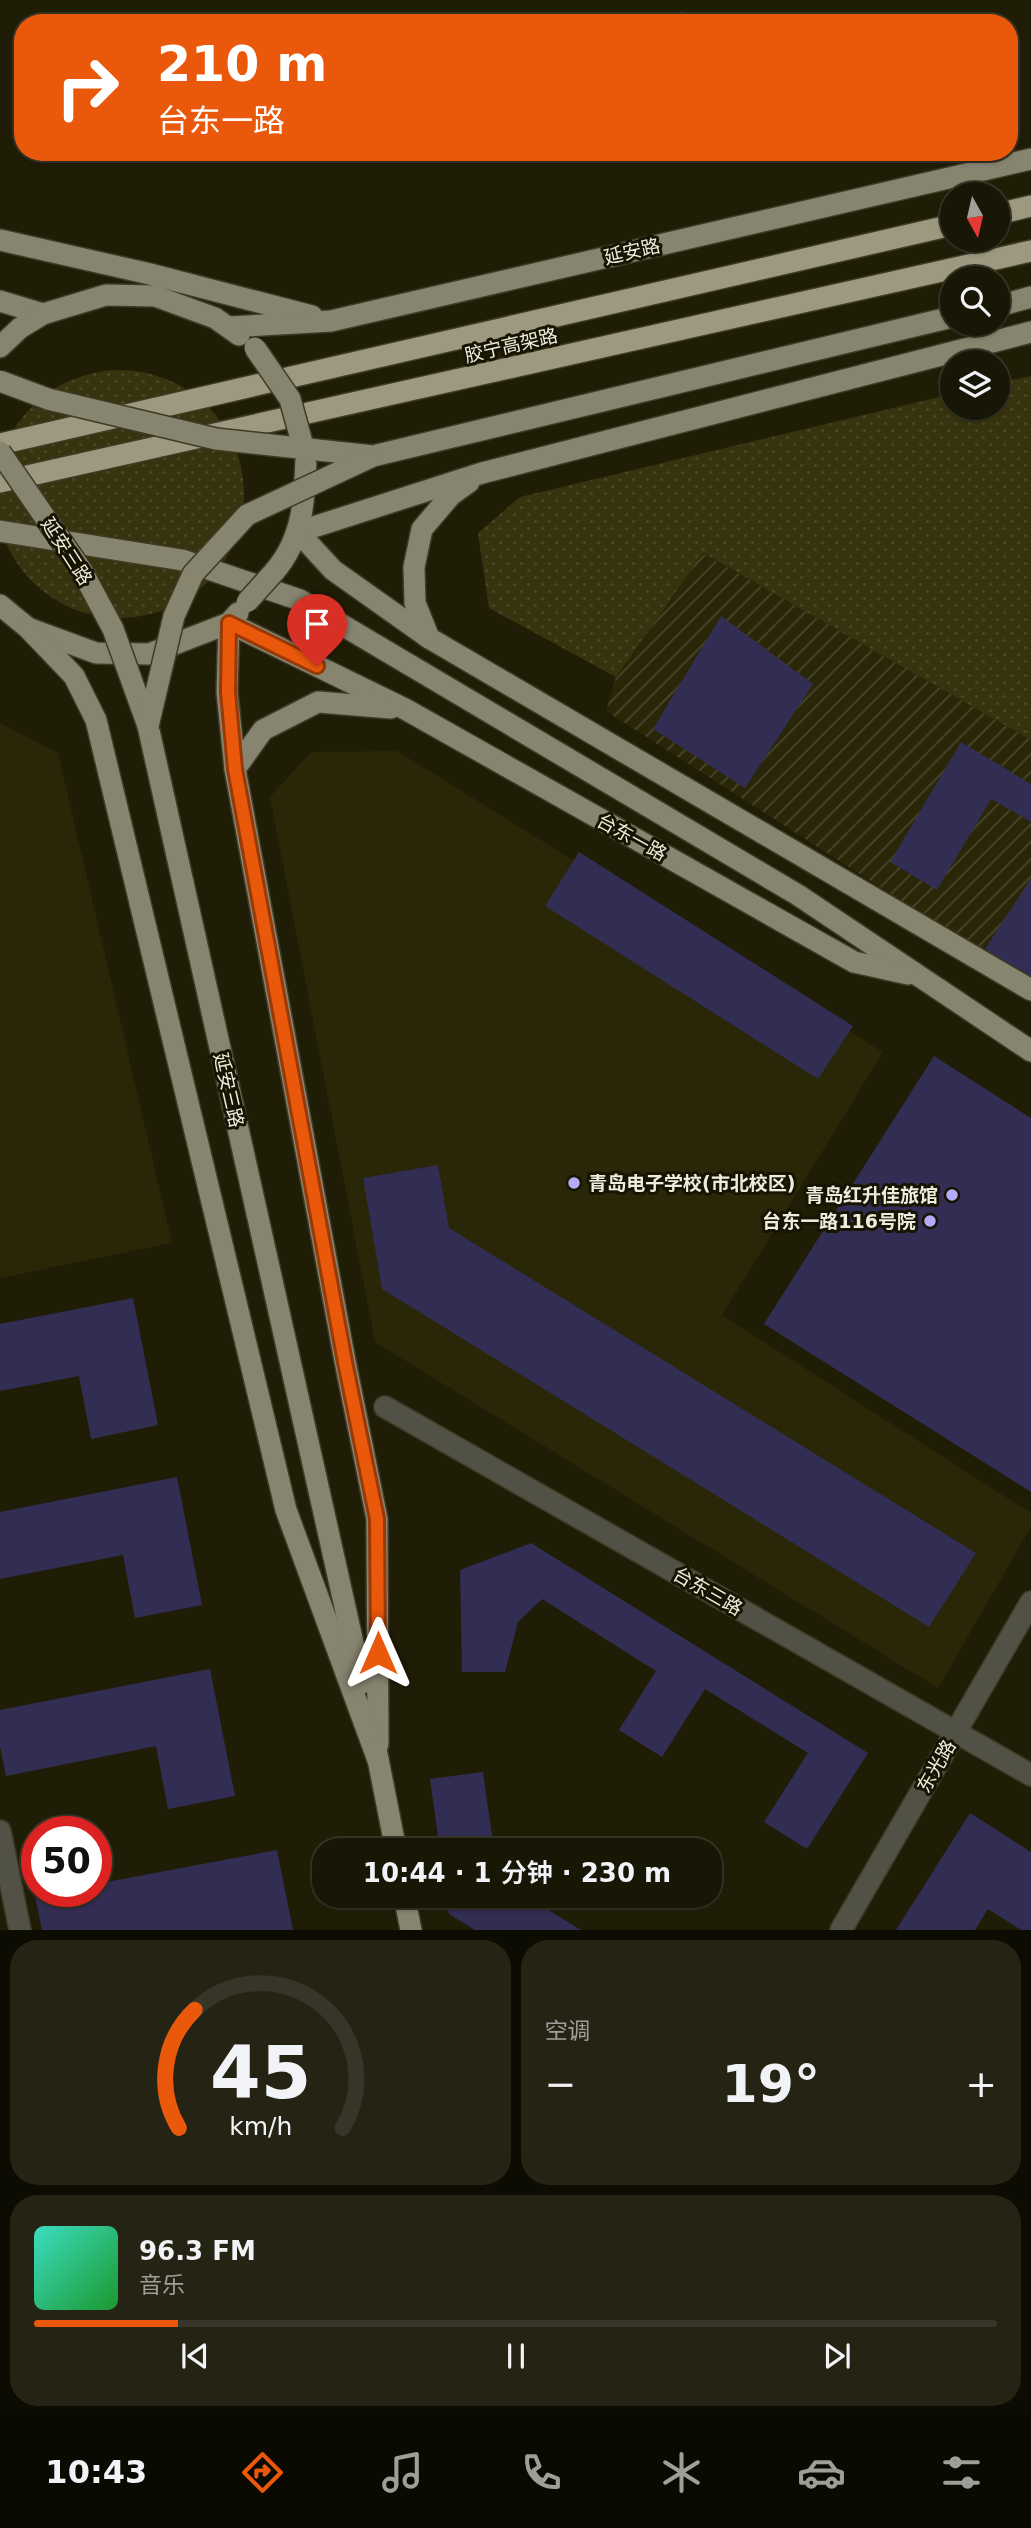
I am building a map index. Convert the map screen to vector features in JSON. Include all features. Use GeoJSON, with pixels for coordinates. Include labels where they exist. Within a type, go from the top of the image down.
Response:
{"type":"FeatureCollection","features":[{"type":"Feature","properties":{"kind":"highway"},"geometry":{"type":"LineString","coordinates":[[1010,211],[1031,206]]}},
{"type":"Feature","properties":{"kind":"highway","name":"胶宁高架路"},"geometry":{"type":"LineString","coordinates":[[0,444],[940,228]]}},
{"type":"Feature","properties":{"kind":"highway","name":"胶宁高架路"},"geometry":{"type":"LineString","coordinates":[[0,482],[1031,251]]}},
{"type":"Feature","properties":{"kind":"main road","name":"延安路"},"geometry":{"type":"LineString","coordinates":[[230,327],[331,321],[1031,159]]}},
{"type":"Feature","properties":{"kind":"main road"},"geometry":{"type":"LineString","coordinates":[[0,240],[150,274],[331,321]]}},
{"type":"Feature","properties":{"kind":"main road"},"geometry":{"type":"LineString","coordinates":[[0,348],[20,328],[43,314],[106,295],[155,296],[215,318],[254,348],[290,399],[306,457],[305,501],[298,532],[286,558],[229,623],[149,654],[96,653],[0,620]]}},
{"type":"Feature","properties":{"kind":"main road"},"geometry":{"type":"LineString","coordinates":[[1010,303],[1031,297]]}},
{"type":"Feature","properties":{"kind":"main road"},"geometry":{"type":"LineString","coordinates":[[0,301],[43,314]]}},
{"type":"Feature","properties":{"kind":"main road"},"geometry":{"type":"LineString","coordinates":[[148,726],[174,616],[193,574],[247,515],[373,456],[940,320]]}},
{"type":"Feature","properties":{"kind":"main road"},"geometry":{"type":"LineString","coordinates":[[298,532],[482,473],[1031,332]]}},
{"type":"Feature","properties":{"kind":"main road"},"geometry":{"type":"LineString","coordinates":[[0,381],[48,399],[216,439],[373,456]]}},
{"type":"Feature","properties":{"kind":"main road","name":"延安三路"},"geometry":{"type":"LineString","coordinates":[[0,452],[82,571],[113,629],[148,726],[324,1508],[394,1838]]}},
{"type":"Feature","properties":{"kind":"main road"},"geometry":{"type":"LineString","coordinates":[[429,638],[415,603],[414,567],[422,529],[450,495],[482,473]]}},
{"type":"Feature","properties":{"kind":"main road"},"geometry":{"type":"LineString","coordinates":[[0,531],[182,560],[300,600],[798,895],[920,977]]}},
{"type":"Feature","properties":{"kind":"main road"},"geometry":{"type":"LineString","coordinates":[[298,532],[333,570],[429,638],[1031,990]]}},
{"type":"Feature","properties":{"kind":"main road"},"geometry":{"type":"LineString","coordinates":[[0,606],[28,628]]}},
{"type":"Feature","properties":{"kind":"main road","name":"延安三路"},"geometry":{"type":"LineString","coordinates":[[229,623],[228,692],[235,769],[345,1362],[377,1519],[378,1760]]}},
{"type":"Feature","properties":{"kind":"main road","name":"台东一路"},"geometry":{"type":"LineString","coordinates":[[229,623],[405,709],[854,962],[920,977],[1031,1051]]}},
{"type":"Feature","properties":{"kind":"main road","name":"延安三路"},"geometry":{"type":"LineString","coordinates":[[28,628],[74,676],[96,720],[286,1510],[378,1760]]}},
{"type":"Feature","properties":{"kind":"main road"},"geometry":{"type":"LineString","coordinates":[[235,769],[263,730],[318,702],[405,709]]}},
{"type":"Feature","properties":{"kind":"main road"},"geometry":{"type":"LineString","coordinates":[[407,1908],[411,1930]]}},
{"type":"Feature","properties":{"kind":"street","name":"台东三路"},"geometry":{"type":"LineString","coordinates":[[385,1407],[1031,1775]]}},
{"type":"Feature","properties":{"kind":"street","name":"东光路"},"geometry":{"type":"LineString","coordinates":[[841,1930],[1031,1602]]}},
{"type":"Feature","properties":{"kind":"street"},"geometry":{"type":"LineString","coordinates":[[0,1831],[20,1930]]}},
{"type":"Feature","properties":{"kind":"shaded area"},"geometry":{"type":"Polygon","coordinates":[[[108,370],[132,370],[156,375],[179,384],[199,398],[216,415],[230,435],[244,482],[244,506],[239,530],[230,553],[216,573],[199,590],[179,604],[132,618],[108,618],[84,613],[61,604],[41,590],[24,573],[10,553],[-1,522],[-1,466],[10,435],[24,415],[41,398],[61,384],[108,370]]]}},
{"type":"Feature","properties":{"kind":"shaded area"},"geometry":{"type":"Polygon","coordinates":[[[1031,376],[1031,740],[703,553],[616,677],[489,608],[478,533],[520,497],[940,397],[940,420],[1010,420],[1010,380],[1031,376]]]}},
{"type":"Feature","properties":{"kind":"shaded area"},"geometry":{"type":"Polygon","coordinates":[[[702,553],[1031,740],[1031,984],[606,711],[616,677],[702,553]]]}},
{"type":"Feature","properties":{"kind":"shaded area"},"geometry":{"type":"Polygon","coordinates":[[[0,723],[58,753],[172,1243],[0,1278],[0,723]]]}},
{"type":"Feature","properties":{"kind":"shaded area","name":"青岛电子学校(市北校区)"},"geometry":{"type":"Polygon","coordinates":[[[397,751],[883,1052],[722,1315],[1031,1513],[1031,1527],[938,1688],[375,1342],[270,797],[311,752],[397,751]]]}},
{"type":"Feature","properties":{"kind":"building"},"geometry":{"type":"Polygon","coordinates":[[[721,616],[813,684],[745,788],[653,729],[721,616]]]}},
{"type":"Feature","properties":{"kind":"building"},"geometry":{"type":"Polygon","coordinates":[[[961,742],[1031,784],[1031,822],[991,799],[937,890],[890,862],[961,742]]]}},
{"type":"Feature","properties":{"kind":"building"},"geometry":{"type":"Polygon","coordinates":[[[579,852],[853,1026],[818,1079],[545,906],[579,852]]]}},
{"type":"Feature","properties":{"kind":"building"},"geometry":{"type":"Polygon","coordinates":[[[1031,878],[1031,979],[985,949],[1031,878]]]}},
{"type":"Feature","properties":{"kind":"building","name":"台东一路116号院"},"geometry":{"type":"Polygon","coordinates":[[[934,1056],[1031,1118],[1031,1492],[764,1324],[934,1056]]]}},
{"type":"Feature","properties":{"kind":"building"},"geometry":{"type":"Polygon","coordinates":[[[438,1165],[449,1228],[976,1553],[929,1627],[382,1289],[363,1178],[438,1165]]]}},
{"type":"Feature","properties":{"kind":"building"},"geometry":{"type":"Polygon","coordinates":[[[133,1298],[158,1425],[91,1439],[79,1376],[0,1391],[0,1324],[133,1298]]]}},
{"type":"Feature","properties":{"kind":"building"},"geometry":{"type":"Polygon","coordinates":[[[177,1477],[202,1605],[135,1618],[123,1555],[0,1579],[0,1512],[177,1477]]]}},
{"type":"Feature","properties":{"kind":"building"},"geometry":{"type":"Polygon","coordinates":[[[531,1543],[868,1753],[807,1849],[764,1822],[808,1753],[705,1689],[662,1757],[619,1730],[656,1671],[542,1599],[518,1622],[505,1672],[462,1672],[460,1570],[531,1543]]]}},
{"type":"Feature","properties":{"kind":"building"},"geometry":{"type":"Polygon","coordinates":[[[210,1669],[235,1796],[168,1809],[156,1746],[6,1776],[0,1747],[0,1710],[210,1669]]]}},
{"type":"Feature","properties":{"kind":"building"},"geometry":{"type":"Polygon","coordinates":[[[483,1772],[492,1838],[438,1838],[430,1779],[483,1772]]]}},
{"type":"Feature","properties":{"kind":"building"},"geometry":{"type":"Polygon","coordinates":[[[970,1813],[1031,1852],[1031,1930],[1021,1930],[988,1909],[975,1930],[896,1930],[970,1813]]]}},
{"type":"Feature","properties":{"kind":"building"},"geometry":{"type":"Polygon","coordinates":[[[277,1850],[293,1930],[42,1930],[37,1907],[112,1907],[112,1881],[277,1850]]]}},
{"type":"Feature","properties":{"kind":"building"},"geometry":{"type":"Polygon","coordinates":[[[448,1908],[545,1908],[581,1930],[475,1930],[449,1914],[448,1908]]]}},
{"type":"Feature","properties":{"kind":"place","name":"青岛电子学校(市北校区)"},"geometry":{"type":"Point","coordinates":[574,1183]}},
{"type":"Feature","properties":{"kind":"place","name":"青岛红升佳旅馆"},"geometry":{"type":"Point","coordinates":[952,1195]}},
{"type":"Feature","properties":{"kind":"place","name":"台东一路116号院"},"geometry":{"type":"Point","coordinates":[930,1221]}},
{"type":"Feature","properties":{"kind":"route"},"geometry":{"type":"LineString","coordinates":[[317,666],[229,623],[228,692],[235,769],[345,1362],[377,1519],[378,1653]]}}]}
